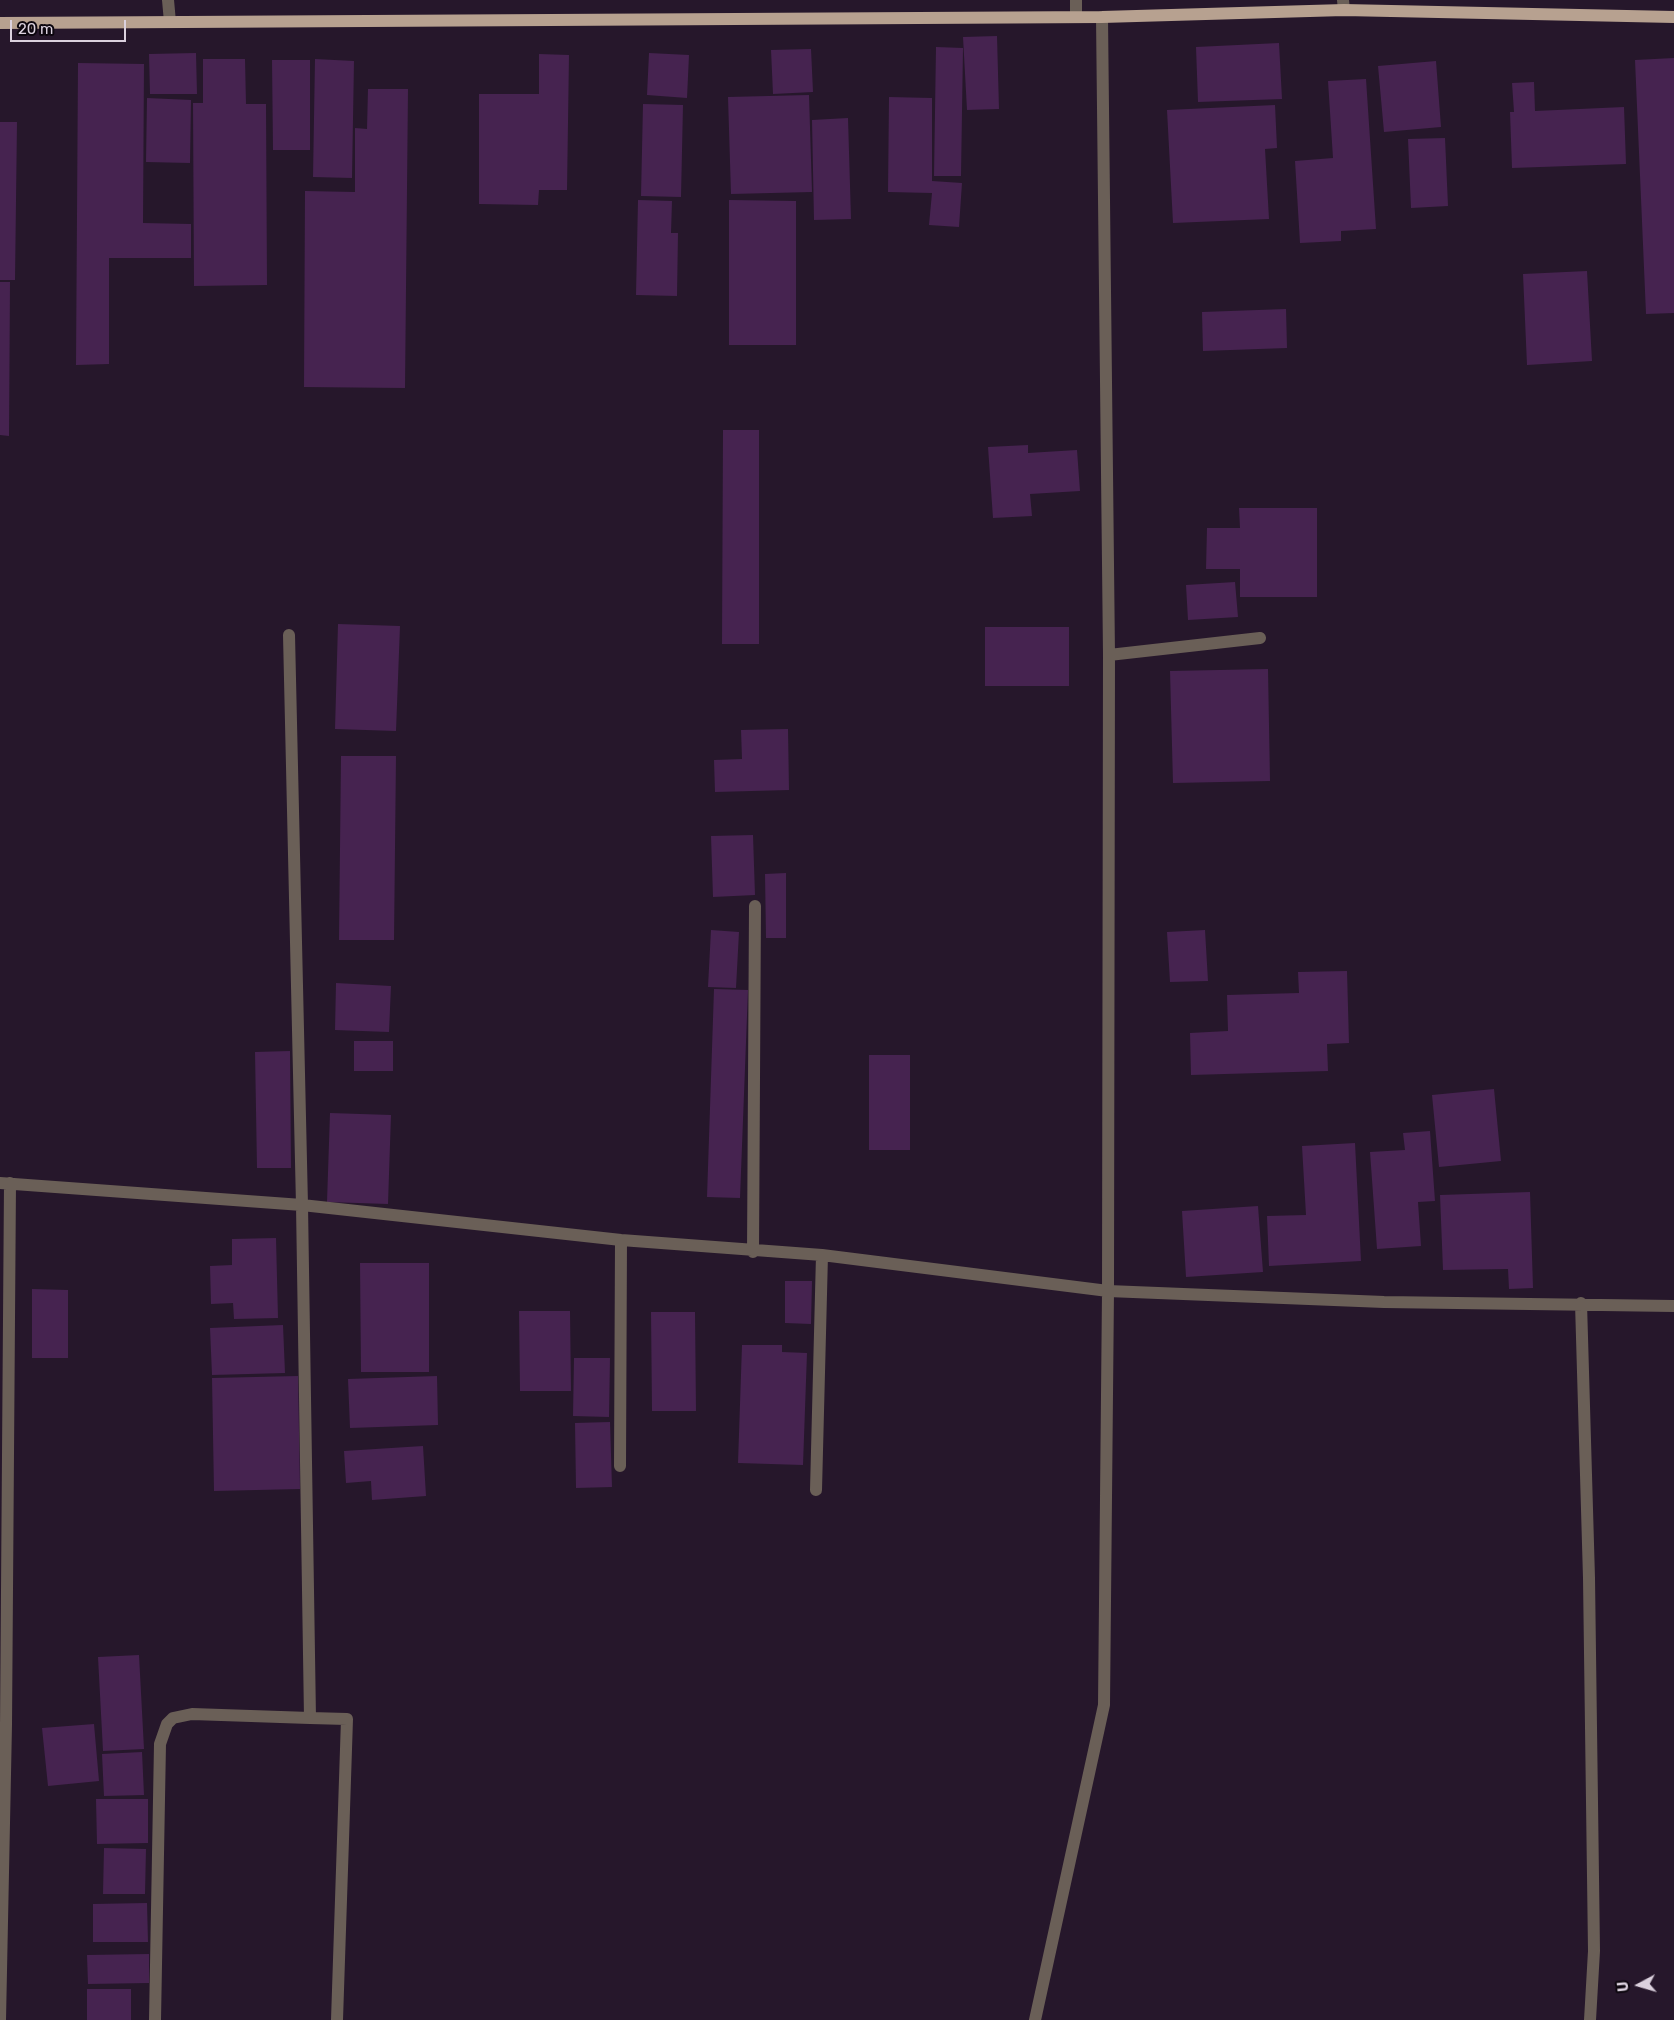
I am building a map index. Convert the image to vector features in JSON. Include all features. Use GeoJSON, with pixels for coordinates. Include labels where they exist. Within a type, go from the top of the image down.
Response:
{"type":"FeatureCollection","features":[{"type":"Feature","properties":{"kind":"main road"},"geometry":{"type":"LineString","coordinates":[[0,23],[1102,17],[1344,5],[1674,16]]}},
{"type":"Feature","properties":{"kind":"street"},"geometry":{"type":"LineString","coordinates":[[168,0],[170,22]]}},
{"type":"Feature","properties":{"kind":"street"},"geometry":{"type":"LineString","coordinates":[[1076,0],[1076,17]]}},
{"type":"Feature","properties":{"kind":"street"},"geometry":{"type":"LineString","coordinates":[[1035,2020],[1104,1705],[1108,1290],[1109,655],[1102,17]]}},
{"type":"Feature","properties":{"kind":"street"},"geometry":{"type":"LineString","coordinates":[[289,634],[302,1205],[310,1718]]}},
{"type":"Feature","properties":{"kind":"street"},"geometry":{"type":"LineString","coordinates":[[1109,655],[1260,638]]}},
{"type":"Feature","properties":{"kind":"street"},"geometry":{"type":"LineString","coordinates":[[753,1252],[754,906]]}},
{"type":"Feature","properties":{"kind":"street"},"geometry":{"type":"LineString","coordinates":[[0,2020],[5,1183],[302,1205],[621,1240],[753,1252],[822,1255],[1108,1290],[1384,1302],[1674,1306]]}},
{"type":"Feature","properties":{"kind":"street"},"geometry":{"type":"LineString","coordinates":[[620,1466],[621,1240]]}},
{"type":"Feature","properties":{"kind":"street"},"geometry":{"type":"LineString","coordinates":[[816,1490],[822,1255]]}},
{"type":"Feature","properties":{"kind":"street"},"geometry":{"type":"LineString","coordinates":[[1580,1304],[1589,1578],[1594,1951],[1590,2020]]}},
{"type":"Feature","properties":{"kind":"street"},"geometry":{"type":"LineString","coordinates":[[155,2020],[160,1744],[167,1724],[173,1718],[192,1714],[347,1719],[337,2020]]}},
{"type":"Feature","properties":{"kind":"building"},"geometry":{"type":"Polygon","coordinates":[[[997,36],[999,109],[967,110],[963,37],[997,36]]]}},
{"type":"Feature","properties":{"kind":"building"},"geometry":{"type":"Polygon","coordinates":[[[1279,43],[1282,99],[1198,102],[1196,47],[1279,43]]]}},
{"type":"Feature","properties":{"kind":"building"},"geometry":{"type":"Polygon","coordinates":[[[936,47],[963,48],[961,176],[934,176],[936,47]]]}},
{"type":"Feature","properties":{"kind":"building"},"geometry":{"type":"Polygon","coordinates":[[[811,49],[813,92],[773,94],[771,50],[811,49]]]}},
{"type":"Feature","properties":{"kind":"building"},"geometry":{"type":"Polygon","coordinates":[[[196,53],[197,94],[150,94],[149,54],[196,53]]]}},
{"type":"Feature","properties":{"kind":"building"},"geometry":{"type":"Polygon","coordinates":[[[649,53],[689,55],[687,98],[647,95],[649,53]]]}},
{"type":"Feature","properties":{"kind":"building"},"geometry":{"type":"Polygon","coordinates":[[[539,54],[569,55],[567,190],[539,190],[538,205],[479,204],[479,94],[539,94],[539,54]]]}},
{"type":"Feature","properties":{"kind":"building"},"geometry":{"type":"Polygon","coordinates":[[[1674,58],[1674,313],[1646,314],[1635,60],[1674,58]]]}},
{"type":"Feature","properties":{"kind":"building"},"geometry":{"type":"Polygon","coordinates":[[[203,59],[245,59],[246,104],[266,104],[267,285],[194,286],[193,103],[203,103],[203,59]]]}},
{"type":"Feature","properties":{"kind":"building"},"geometry":{"type":"Polygon","coordinates":[[[315,59],[354,61],[352,178],[313,177],[315,59]]]}},
{"type":"Feature","properties":{"kind":"building"},"geometry":{"type":"Polygon","coordinates":[[[272,60],[310,60],[310,150],[273,150],[272,60]]]}},
{"type":"Feature","properties":{"kind":"building"},"geometry":{"type":"Polygon","coordinates":[[[1436,61],[1441,127],[1384,132],[1378,66],[1436,61]]]}},
{"type":"Feature","properties":{"kind":"building"},"geometry":{"type":"Polygon","coordinates":[[[78,63],[144,64],[143,223],[191,224],[191,258],[109,258],[109,364],[76,365],[78,63]]]}},
{"type":"Feature","properties":{"kind":"building"},"geometry":{"type":"Polygon","coordinates":[[[1366,79],[1376,229],[1341,231],[1341,241],[1300,243],[1295,161],[1333,158],[1328,81],[1366,79]]]}},
{"type":"Feature","properties":{"kind":"building"},"geometry":{"type":"Polygon","coordinates":[[[1534,82],[1535,111],[1624,107],[1626,164],[1512,168],[1510,112],[1514,112],[1512,83],[1534,82]]]}},
{"type":"Feature","properties":{"kind":"building"},"geometry":{"type":"Polygon","coordinates":[[[368,89],[408,89],[405,388],[304,387],[305,191],[355,192],[355,128],[367,129],[368,89]]]}},
{"type":"Feature","properties":{"kind":"building"},"geometry":{"type":"Polygon","coordinates":[[[809,95],[812,192],[731,194],[728,97],[809,95]]]}},
{"type":"Feature","properties":{"kind":"building"},"geometry":{"type":"Polygon","coordinates":[[[889,97],[932,98],[932,181],[962,183],[959,227],[929,225],[932,193],[888,192],[889,97]]]}},
{"type":"Feature","properties":{"kind":"building"},"geometry":{"type":"Polygon","coordinates":[[[147,98],[191,100],[190,163],[146,162],[147,98]]]}},
{"type":"Feature","properties":{"kind":"building"},"geometry":{"type":"Polygon","coordinates":[[[643,104],[683,105],[681,197],[641,196],[643,104]]]}},
{"type":"Feature","properties":{"kind":"building"},"geometry":{"type":"Polygon","coordinates":[[[1275,105],[1277,148],[1265,149],[1269,219],[1173,223],[1167,110],[1275,105]]]}},
{"type":"Feature","properties":{"kind":"building"},"geometry":{"type":"Polygon","coordinates":[[[848,118],[851,219],[814,220],[812,120],[848,118]]]}},
{"type":"Feature","properties":{"kind":"building"},"geometry":{"type":"Polygon","coordinates":[[[0,122],[17,122],[15,280],[0,280],[0,122]]]}},
{"type":"Feature","properties":{"kind":"building"},"geometry":{"type":"Polygon","coordinates":[[[1445,138],[1448,206],[1411,208],[1408,139],[1445,138]]]}},
{"type":"Feature","properties":{"kind":"building"},"geometry":{"type":"Polygon","coordinates":[[[638,200],[672,201],[671,233],[678,233],[677,296],[636,295],[638,200]]]}},
{"type":"Feature","properties":{"kind":"building"},"geometry":{"type":"Polygon","coordinates":[[[729,200],[796,201],[796,345],[729,345],[729,200]]]}},
{"type":"Feature","properties":{"kind":"building"},"geometry":{"type":"Polygon","coordinates":[[[1587,271],[1592,361],[1527,365],[1523,274],[1587,271]]]}},
{"type":"Feature","properties":{"kind":"building"},"geometry":{"type":"Polygon","coordinates":[[[0,282],[10,282],[9,436],[0,435],[0,282]]]}},
{"type":"Feature","properties":{"kind":"building"},"geometry":{"type":"Polygon","coordinates":[[[1286,309],[1287,348],[1203,351],[1202,312],[1286,309]]]}},
{"type":"Feature","properties":{"kind":"building"},"geometry":{"type":"Polygon","coordinates":[[[723,430],[759,430],[759,644],[722,644],[723,430]]]}},
{"type":"Feature","properties":{"kind":"building"},"geometry":{"type":"Polygon","coordinates":[[[1028,445],[1028,453],[1077,450],[1080,491],[1030,494],[1032,516],[993,518],[988,447],[1028,445]]]}},
{"type":"Feature","properties":{"kind":"building"},"geometry":{"type":"Polygon","coordinates":[[[1239,508],[1317,508],[1317,597],[1240,597],[1240,569],[1206,569],[1207,528],[1240,528],[1239,508]]]}},
{"type":"Feature","properties":{"kind":"building"},"geometry":{"type":"Polygon","coordinates":[[[1235,582],[1238,617],[1188,620],[1186,585],[1235,582]]]}},
{"type":"Feature","properties":{"kind":"building"},"geometry":{"type":"Polygon","coordinates":[[[338,624],[400,626],[396,731],[335,729],[338,624]]]}},
{"type":"Feature","properties":{"kind":"building"},"geometry":{"type":"Polygon","coordinates":[[[985,627],[1069,627],[1069,686],[985,686],[985,627]]]}},
{"type":"Feature","properties":{"kind":"building"},"geometry":{"type":"Polygon","coordinates":[[[1268,669],[1270,781],[1173,783],[1170,671],[1268,669]]]}},
{"type":"Feature","properties":{"kind":"building"},"geometry":{"type":"Polygon","coordinates":[[[788,729],[789,790],[715,792],[714,760],[742,759],[741,730],[788,729]]]}},
{"type":"Feature","properties":{"kind":"building"},"geometry":{"type":"Polygon","coordinates":[[[341,756],[396,756],[394,940],[339,940],[341,756]]]}},
{"type":"Feature","properties":{"kind":"building"},"geometry":{"type":"Polygon","coordinates":[[[753,835],[755,895],[713,897],[711,836],[753,835]]]}},
{"type":"Feature","properties":{"kind":"building"},"geometry":{"type":"Polygon","coordinates":[[[786,873],[786,938],[766,938],[765,874],[786,873]]]}},
{"type":"Feature","properties":{"kind":"building"},"geometry":{"type":"Polygon","coordinates":[[[711,930],[739,932],[736,988],[708,987],[711,930]]]}},
{"type":"Feature","properties":{"kind":"building"},"geometry":{"type":"Polygon","coordinates":[[[1205,930],[1208,981],[1170,982],[1167,932],[1205,930]]]}},
{"type":"Feature","properties":{"kind":"building"},"geometry":{"type":"Polygon","coordinates":[[[1347,971],[1349,1043],[1327,1044],[1328,1071],[1191,1075],[1190,1033],[1228,1031],[1227,995],[1299,993],[1298,972],[1347,971]]]}},
{"type":"Feature","properties":{"kind":"building"},"geometry":{"type":"Polygon","coordinates":[[[336,983],[391,986],[389,1032],[335,1030],[336,983]]]}},
{"type":"Feature","properties":{"kind":"building"},"geometry":{"type":"Polygon","coordinates":[[[714,989],[748,990],[740,1198],[707,1197],[714,989]]]}},
{"type":"Feature","properties":{"kind":"building"},"geometry":{"type":"Polygon","coordinates":[[[354,1041],[393,1041],[393,1071],[354,1071],[354,1041]]]}},
{"type":"Feature","properties":{"kind":"building"},"geometry":{"type":"Polygon","coordinates":[[[290,1051],[291,1168],[257,1168],[255,1052],[290,1051]]]}},
{"type":"Feature","properties":{"kind":"building"},"geometry":{"type":"Polygon","coordinates":[[[869,1055],[910,1055],[910,1150],[869,1150],[869,1055]]]}},
{"type":"Feature","properties":{"kind":"building"},"geometry":{"type":"Polygon","coordinates":[[[1494,1089],[1501,1161],[1439,1167],[1432,1095],[1494,1089]]]}},
{"type":"Feature","properties":{"kind":"building"},"geometry":{"type":"Polygon","coordinates":[[[330,1113],[391,1115],[388,1204],[327,1202],[330,1113]]]}},
{"type":"Feature","properties":{"kind":"building"},"geometry":{"type":"Polygon","coordinates":[[[1430,1131],[1435,1201],[1418,1202],[1421,1246],[1377,1249],[1370,1152],[1405,1150],[1403,1133],[1430,1131]]]}},
{"type":"Feature","properties":{"kind":"building"},"geometry":{"type":"Polygon","coordinates":[[[1355,1143],[1361,1261],[1269,1266],[1267,1216],[1306,1215],[1302,1146],[1355,1143]]]}},
{"type":"Feature","properties":{"kind":"building"},"geometry":{"type":"Polygon","coordinates":[[[1530,1192],[1533,1288],[1509,1289],[1508,1269],[1443,1270],[1440,1195],[1530,1192]]]}},
{"type":"Feature","properties":{"kind":"building"},"geometry":{"type":"Polygon","coordinates":[[[1258,1206],[1263,1272],[1186,1277],[1182,1211],[1258,1206]]]}},
{"type":"Feature","properties":{"kind":"building"},"geometry":{"type":"Polygon","coordinates":[[[276,1238],[278,1318],[234,1319],[233,1303],[211,1304],[210,1266],[232,1265],[232,1239],[276,1238]]]}},
{"type":"Feature","properties":{"kind":"building"},"geometry":{"type":"Polygon","coordinates":[[[360,1263],[429,1263],[429,1372],[361,1372],[360,1263]]]}},
{"type":"Feature","properties":{"kind":"building"},"geometry":{"type":"Polygon","coordinates":[[[785,1281],[812,1281],[811,1324],[785,1323],[785,1281]]]}},
{"type":"Feature","properties":{"kind":"building"},"geometry":{"type":"Polygon","coordinates":[[[32,1289],[68,1290],[68,1358],[32,1358],[32,1289]]]}},
{"type":"Feature","properties":{"kind":"building"},"geometry":{"type":"Polygon","coordinates":[[[519,1311],[570,1311],[571,1391],[520,1391],[519,1311]]]}},
{"type":"Feature","properties":{"kind":"building"},"geometry":{"type":"Polygon","coordinates":[[[651,1312],[695,1312],[696,1411],[652,1411],[651,1312]]]}},
{"type":"Feature","properties":{"kind":"building"},"geometry":{"type":"Polygon","coordinates":[[[283,1325],[285,1373],[212,1375],[210,1328],[283,1325]]]}},
{"type":"Feature","properties":{"kind":"building"},"geometry":{"type":"Polygon","coordinates":[[[742,1345],[782,1345],[782,1352],[807,1353],[803,1465],[738,1463],[742,1345]]]}},
{"type":"Feature","properties":{"kind":"building"},"geometry":{"type":"Polygon","coordinates":[[[574,1358],[610,1358],[609,1417],[573,1416],[574,1358]]]}},
{"type":"Feature","properties":{"kind":"building"},"geometry":{"type":"Polygon","coordinates":[[[298,1376],[300,1489],[214,1491],[212,1378],[298,1376]]]}},
{"type":"Feature","properties":{"kind":"building"},"geometry":{"type":"Polygon","coordinates":[[[437,1376],[438,1425],[350,1428],[348,1379],[437,1376]]]}},
{"type":"Feature","properties":{"kind":"building"},"geometry":{"type":"Polygon","coordinates":[[[610,1422],[612,1487],[576,1488],[575,1423],[610,1422]]]}},
{"type":"Feature","properties":{"kind":"building"},"geometry":{"type":"Polygon","coordinates":[[[423,1446],[426,1496],[372,1500],[371,1481],[346,1483],[344,1451],[423,1446]]]}},
{"type":"Feature","properties":{"kind":"building"},"geometry":{"type":"Polygon","coordinates":[[[139,1655],[144,1749],[103,1751],[98,1657],[139,1655]]]}},
{"type":"Feature","properties":{"kind":"building"},"geometry":{"type":"Polygon","coordinates":[[[94,1724],[99,1781],[48,1786],[42,1728],[94,1724]]]}},
{"type":"Feature","properties":{"kind":"building"},"geometry":{"type":"Polygon","coordinates":[[[142,1752],[144,1795],[104,1796],[102,1754],[142,1752]]]}},
{"type":"Feature","properties":{"kind":"building"},"geometry":{"type":"Polygon","coordinates":[[[96,1799],[148,1799],[148,1843],[97,1844],[96,1799]]]}},
{"type":"Feature","properties":{"kind":"building"},"geometry":{"type":"Polygon","coordinates":[[[104,1848],[146,1849],[145,1894],[103,1894],[104,1848]]]}},
{"type":"Feature","properties":{"kind":"building"},"geometry":{"type":"Polygon","coordinates":[[[147,1903],[148,1942],[93,1942],[93,1904],[147,1903]]]}},
{"type":"Feature","properties":{"kind":"building"},"geometry":{"type":"Polygon","coordinates":[[[149,1954],[149,1983],[88,1984],[87,1955],[149,1954]]]}},
{"type":"Feature","properties":{"kind":"building"},"geometry":{"type":"Polygon","coordinates":[[[87,1989],[131,1989],[131,2020],[87,2020],[87,1989]]]}}]}
